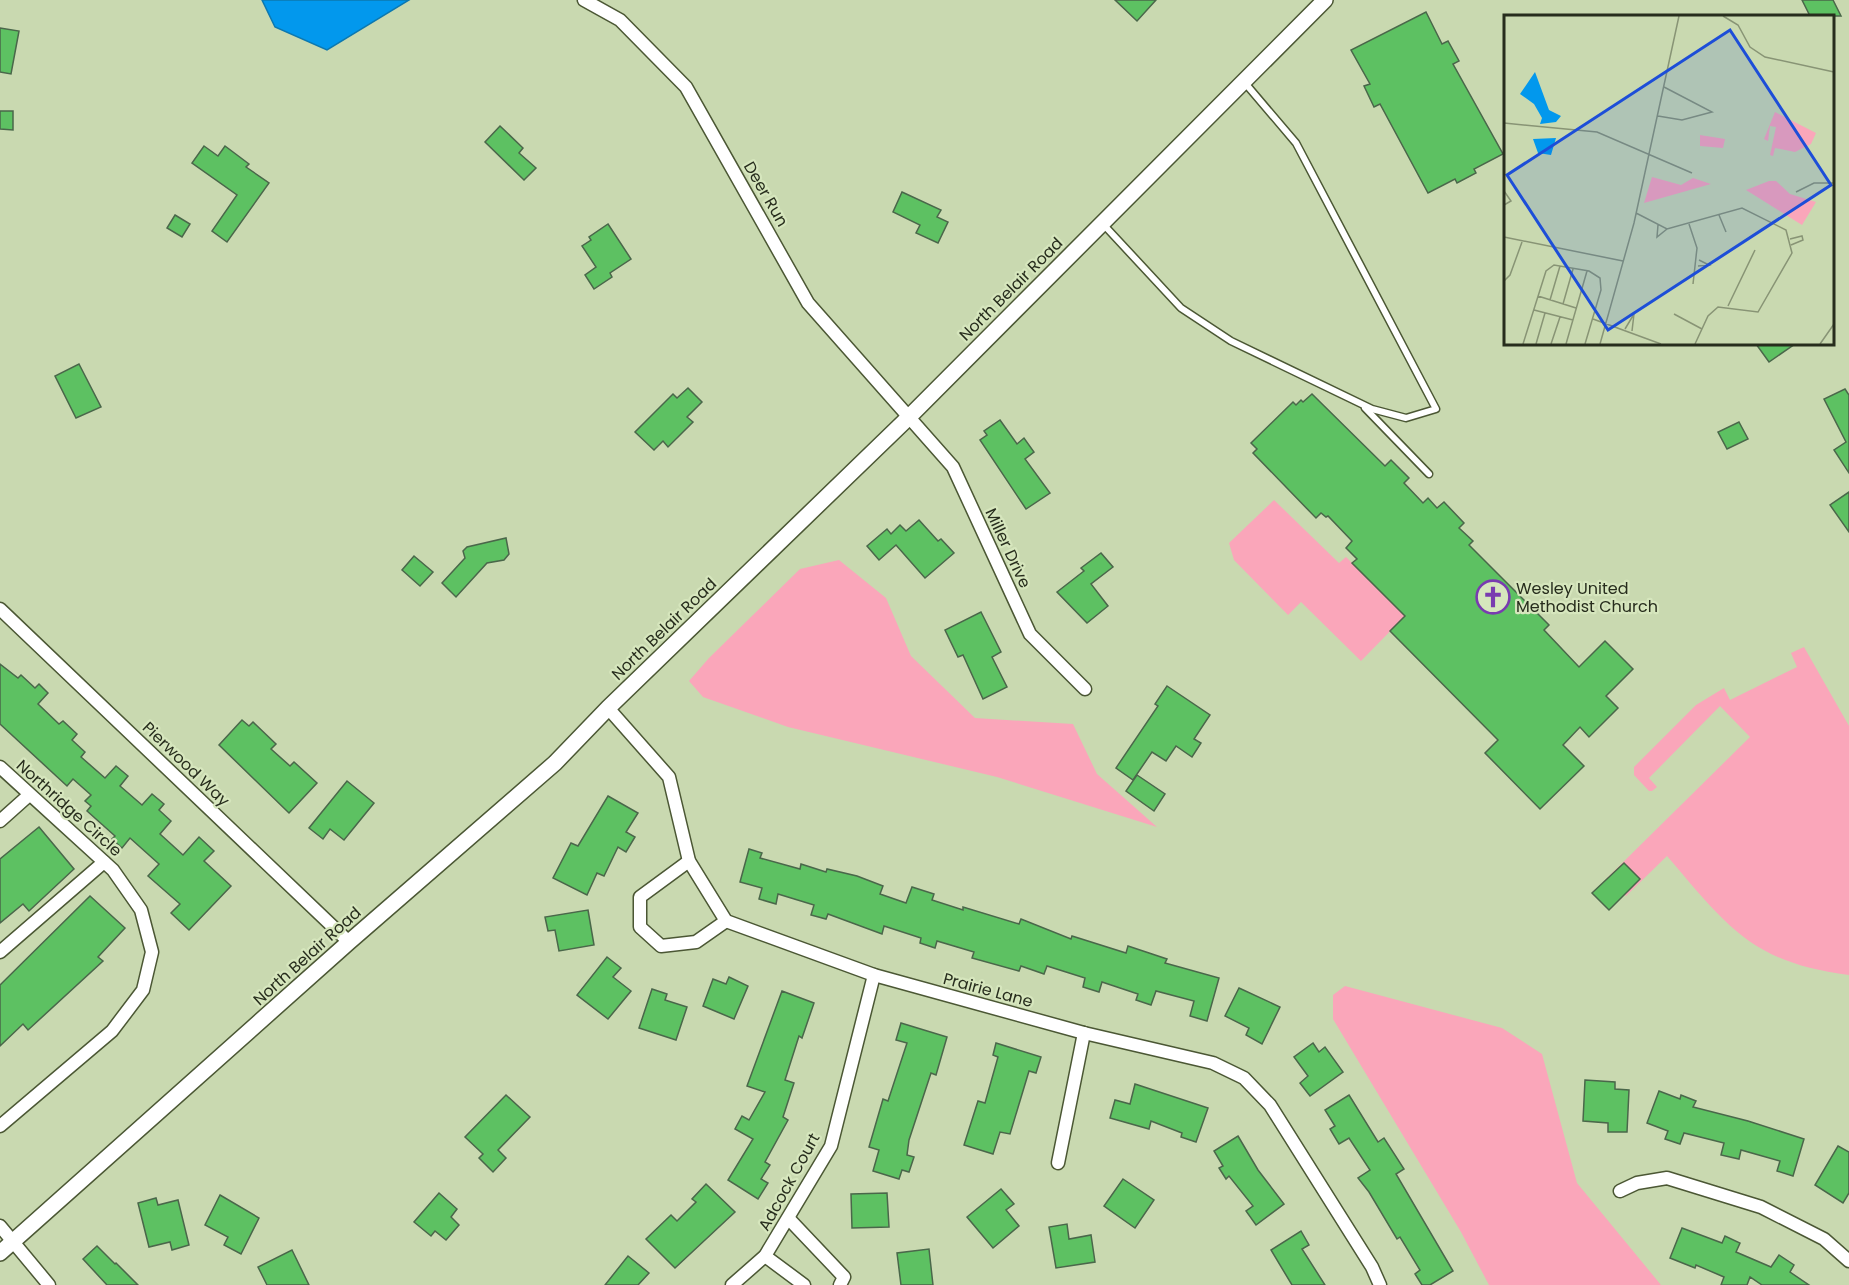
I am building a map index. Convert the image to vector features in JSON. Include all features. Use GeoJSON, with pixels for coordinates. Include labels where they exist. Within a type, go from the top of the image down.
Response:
{"type":"FeatureCollection","features":[{"type":"Feature","properties":{"kind":"street","name":"Deer Run"},"geometry":{"type":"LineString","coordinates":[[585,0],[620,21],[686,87],[808,303],[909,417]]}},
{"type":"Feature","properties":{"kind":"street","name":"North Belair Road"},"geometry":{"type":"LineString","coordinates":[[0,1252],[349,942],[555,764],[608,708],[909,417],[1325,0]]}},
{"type":"Feature","properties":{"kind":"street","name":"Miller Drive"},"geometry":{"type":"LineString","coordinates":[[909,417],[952,467],[1030,634],[1084,689]]}},
{"type":"Feature","properties":{"kind":"street","name":"Pierwood Way"},"geometry":{"type":"LineString","coordinates":[[0,609],[349,942]]}},
{"type":"Feature","properties":{"kind":"street"},"geometry":{"type":"LineString","coordinates":[[608,708],[669,777],[689,861],[726,921],[696,942],[661,946],[640,927],[640,897],[689,861]]}},
{"type":"Feature","properties":{"kind":"street","name":"Northridge Circle"},"geometry":{"type":"LineString","coordinates":[[0,767],[28,796],[113,870],[141,910],[152,952],[143,990],[112,1030],[0,1126]]}},
{"type":"Feature","properties":{"kind":"street"},"geometry":{"type":"LineString","coordinates":[[0,821],[28,796]]}},
{"type":"Feature","properties":{"kind":"street"},"geometry":{"type":"LineString","coordinates":[[0,952],[104,862]]}},
{"type":"Feature","properties":{"kind":"street","name":"Prairie Lane"},"geometry":{"type":"LineString","coordinates":[[726,921],[874,975],[1084,1033],[1213,1062],[1244,1078],[1270,1105],[1372,1267],[1380,1285]]}},
{"type":"Feature","properties":{"kind":"street","name":"Adcock Court"},"geometry":{"type":"LineString","coordinates":[[732,1285],[765,1256],[831,1146],[874,975]]}},
{"type":"Feature","properties":{"kind":"street"},"geometry":{"type":"LineString","coordinates":[[1058,1163],[1084,1033]]}},
{"type":"Feature","properties":{"kind":"street"},"geometry":{"type":"LineString","coordinates":[[1620,1191],[1637,1183],[1667,1178],[1761,1206],[1824,1239],[1849,1261]]}},
{"type":"Feature","properties":{"kind":"street"},"geometry":{"type":"LineString","coordinates":[[789,1219],[844,1277],[840,1285]]}},
{"type":"Feature","properties":{"kind":"street"},"geometry":{"type":"LineString","coordinates":[[0,1226],[49,1285]]}},
{"type":"Feature","properties":{"kind":"street"},"geometry":{"type":"LineString","coordinates":[[765,1256],[804,1285]]}},
{"type":"Feature","properties":{"kind":"lane"},"geometry":{"type":"LineString","coordinates":[[1102,223],[1181,309],[1262,357],[1360,403],[1406,418],[1437,410],[1296,143],[1244,81]]}},
{"type":"Feature","properties":{"kind":"lane"},"geometry":{"type":"LineString","coordinates":[[1360,403],[1428,474]]}},
{"type":"Feature","properties":{"kind":"shaded area"},"geometry":{"type":"Polygon","coordinates":[[[1274,500],[1339,563],[1346,557],[1405,616],[1361,661],[1301,602],[1288,615],[1234,560],[1229,543],[1274,500]]]}},
{"type":"Feature","properties":{"kind":"shaded area"},"geometry":{"type":"Polygon","coordinates":[[[839,560],[886,598],[911,656],[975,718],[1073,724],[1097,774],[1157,827],[997,777],[788,727],[703,697],[689,681],[709,658],[800,569],[839,560]]]}},
{"type":"Feature","properties":{"kind":"shaded area"},"geometry":{"type":"Polygon","coordinates":[[[1804,647],[1849,726],[1849,975],[1788,961],[1765,951],[1725,921],[1667,856],[1626,896],[1606,879],[1750,737],[1720,706],[1649,778],[1657,787],[1652,791],[1649,791],[1634,775],[1634,767],[1696,705],[1724,688],[1730,700],[1797,667],[1791,653],[1804,647]]]}},
{"type":"Feature","properties":{"kind":"shaded area"},"geometry":{"type":"Polygon","coordinates":[[[1345,986],[1502,1028],[1542,1054],[1577,1183],[1661,1285],[1489,1285],[1461,1232],[1333,1019],[1333,995],[1345,986]]]}},
{"type":"Feature","properties":{"kind":"water"},"geometry":{"type":"Polygon","coordinates":[[[262,0],[409,0],[327,50],[275,27],[262,0]]]}},
{"type":"Feature","properties":{"kind":"building"},"geometry":{"type":"Polygon","coordinates":[[[1115,0],[1156,0],[1137,21],[1115,0]]]}},
{"type":"Feature","properties":{"kind":"building"},"geometry":{"type":"Polygon","coordinates":[[[1802,0],[1833,0],[1841,16],[1834,15],[1810,15],[1802,0]]]}},
{"type":"Feature","properties":{"kind":"building"},"geometry":{"type":"Polygon","coordinates":[[[1426,12],[1442,44],[1448,41],[1459,61],[1453,64],[1503,154],[1474,169],[1476,173],[1457,183],[1455,179],[1428,193],[1380,104],[1374,107],[1364,86],[1370,84],[1351,50],[1426,12]]]}},
{"type":"Feature","properties":{"kind":"building"},"geometry":{"type":"Polygon","coordinates":[[[0,28],[19,31],[11,74],[0,72],[0,28]]]}},
{"type":"Feature","properties":{"kind":"building"},"geometry":{"type":"Polygon","coordinates":[[[0,111],[13,111],[13,130],[0,129],[0,111]]]}},
{"type":"Feature","properties":{"kind":"building"},"geometry":{"type":"Polygon","coordinates":[[[500,126],[523,148],[519,153],[536,168],[524,180],[485,142],[500,126]]]}},
{"type":"Feature","properties":{"kind":"building"},"geometry":{"type":"Polygon","coordinates":[[[204,146],[218,156],[225,146],[249,164],[246,167],[269,183],[227,242],[212,231],[237,195],[192,163],[204,146]]]}},
{"type":"Feature","properties":{"kind":"building"},"geometry":{"type":"Polygon","coordinates":[[[902,192],[941,210],[937,217],[948,222],[938,243],[916,233],[920,225],[893,212],[902,192]]]}},
{"type":"Feature","properties":{"kind":"building"},"geometry":{"type":"Polygon","coordinates":[[[175,215],[190,224],[182,237],[167,228],[175,215]]]}},
{"type":"Feature","properties":{"kind":"building"},"geometry":{"type":"Polygon","coordinates":[[[608,224],[631,259],[610,273],[612,277],[594,289],[585,275],[596,267],[582,246],[591,240],[589,237],[608,224]]]}},
{"type":"Feature","properties":{"kind":"building"},"geometry":{"type":"Polygon","coordinates":[[[1757,345],[1794,345],[1769,362],[1757,345]]]}},
{"type":"Feature","properties":{"kind":"building"},"geometry":{"type":"Polygon","coordinates":[[[79,364],[101,407],[76,418],[55,376],[79,364]]]}},
{"type":"Feature","properties":{"kind":"building"},"geometry":{"type":"Polygon","coordinates":[[[688,388],[702,402],[687,417],[693,422],[668,447],[663,441],[654,450],[635,432],[673,394],[677,398],[688,388]]]}},
{"type":"Feature","properties":{"kind":"building"},"geometry":{"type":"Polygon","coordinates":[[[1845,389],[1849,395],[1849,473],[1834,450],[1846,442],[1824,399],[1845,389]]]}},
{"type":"Feature","properties":{"kind":"building","name":"Wesley United Methodist Church"},"geometry":{"type":"Polygon","coordinates":[[[1312,394],[1385,466],[1391,460],[1409,478],[1404,483],[1423,503],[1428,498],[1437,508],[1444,502],[1464,523],[1459,528],[1473,541],[1469,545],[1549,625],[1544,630],[1579,667],[1605,641],[1633,669],[1606,696],[1618,708],[1589,737],[1580,727],[1563,745],[1584,766],[1540,809],[1485,753],[1498,740],[1390,631],[1405,616],[1352,563],[1357,559],[1346,548],[1352,541],[1328,516],[1321,513],[1316,518],[1253,453],[1257,449],[1251,443],[1293,402],[1296,405],[1312,394]]]}},
{"type":"Feature","properties":{"kind":"building"},"geometry":{"type":"Polygon","coordinates":[[[1000,420],[1017,444],[1024,438],[1034,452],[1025,459],[1050,493],[1026,509],[980,440],[987,435],[984,431],[1000,420]]]}},
{"type":"Feature","properties":{"kind":"building"},"geometry":{"type":"Polygon","coordinates":[[[1739,422],[1748,439],[1727,449],[1718,432],[1739,422]]]}},
{"type":"Feature","properties":{"kind":"building"},"geometry":{"type":"Polygon","coordinates":[[[1849,492],[1849,532],[1830,505],[1849,492]]]}},
{"type":"Feature","properties":{"kind":"building"},"geometry":{"type":"Polygon","coordinates":[[[919,520],[938,541],[941,539],[954,553],[925,578],[896,545],[879,560],[867,546],[887,529],[891,534],[900,525],[906,531],[919,520]]]}},
{"type":"Feature","properties":{"kind":"building"},"geometry":{"type":"Polygon","coordinates":[[[506,538],[509,554],[504,560],[487,563],[456,597],[442,583],[465,558],[463,551],[467,547],[506,538]]]}},
{"type":"Feature","properties":{"kind":"building"},"geometry":{"type":"Polygon","coordinates":[[[1101,553],[1113,567],[1091,584],[1108,606],[1087,623],[1057,592],[1084,571],[1081,568],[1101,553]]]}},
{"type":"Feature","properties":{"kind":"building"},"geometry":{"type":"Polygon","coordinates":[[[414,556],[433,572],[420,586],[402,570],[414,556]]]}},
{"type":"Feature","properties":{"kind":"building"},"geometry":{"type":"Polygon","coordinates":[[[981,612],[1001,652],[992,657],[1007,687],[983,699],[963,655],[958,657],[945,630],[981,612]]]}},
{"type":"Feature","properties":{"kind":"building"},"geometry":{"type":"Polygon","coordinates":[[[0,664],[18,678],[21,675],[35,688],[39,684],[48,693],[38,704],[59,724],[63,721],[77,734],[72,740],[85,752],[81,757],[105,778],[116,766],[128,776],[120,786],[142,805],[152,794],[164,804],[159,810],[171,821],[160,834],[183,855],[199,837],[214,851],[204,861],[231,886],[189,930],[171,913],[180,904],[148,876],[159,864],[130,838],[122,848],[112,839],[115,836],[87,811],[91,806],[85,801],[91,795],[73,779],[67,786],[0,724],[0,664]]]}},
{"type":"Feature","properties":{"kind":"building"},"geometry":{"type":"Polygon","coordinates":[[[1167,686],[1210,715],[1194,739],[1201,743],[1192,757],[1176,746],[1166,761],[1152,752],[1133,780],[1116,768],[1158,706],[1155,704],[1167,686]]]}},
{"type":"Feature","properties":{"kind":"building"},"geometry":{"type":"Polygon","coordinates":[[[242,720],[249,726],[253,722],[276,744],[271,749],[290,766],[294,762],[317,783],[289,813],[219,745],[242,720]]]}},
{"type":"Feature","properties":{"kind":"building"},"geometry":{"type":"Polygon","coordinates":[[[1137,775],[1165,794],[1154,811],[1126,791],[1137,775]]]}},
{"type":"Feature","properties":{"kind":"building"},"geometry":{"type":"Polygon","coordinates":[[[347,781],[374,803],[344,840],[330,829],[323,839],[309,828],[347,781]]]}},
{"type":"Feature","properties":{"kind":"building"},"geometry":{"type":"Polygon","coordinates":[[[608,796],[638,813],[626,832],[635,837],[626,852],[618,847],[604,876],[597,873],[587,895],[553,878],[571,843],[578,846],[608,796]]]}},
{"type":"Feature","properties":{"kind":"building"},"geometry":{"type":"Polygon","coordinates":[[[39,827],[74,869],[29,911],[23,904],[0,923],[0,859],[39,827]]]}},
{"type":"Feature","properties":{"kind":"building"},"geometry":{"type":"Polygon","coordinates":[[[749,849],[762,853],[760,858],[800,869],[801,864],[826,872],[827,869],[857,876],[883,886],[880,894],[906,903],[912,887],[934,894],[932,900],[963,910],[963,907],[1019,924],[1021,919],[1071,939],[1072,936],[1126,953],[1128,946],[1167,959],[1165,963],[1219,978],[1207,1021],[1190,1016],[1194,1001],[1156,991],[1151,1005],[1136,1000],[1138,994],[1102,982],[1099,992],[1083,987],[1085,978],[1047,966],[1044,974],[1021,966],[1019,971],[972,958],[974,952],[937,941],[935,948],[920,943],[921,938],[884,926],[882,934],[828,914],[826,919],[811,915],[814,905],[778,894],[776,904],[759,899],[762,888],[740,882],[749,849]]]}},
{"type":"Feature","properties":{"kind":"building"},"geometry":{"type":"Polygon","coordinates":[[[1624,863],[1640,879],[1609,910],[1592,893],[1624,863]]]}},
{"type":"Feature","properties":{"kind":"building"},"geometry":{"type":"Polygon","coordinates":[[[90,896],[125,928],[98,957],[103,961],[28,1030],[23,1024],[0,1046],[0,985],[90,896]]]}},
{"type":"Feature","properties":{"kind":"building"},"geometry":{"type":"Polygon","coordinates":[[[588,910],[594,945],[559,951],[555,930],[548,931],[545,917],[588,910]]]}},
{"type":"Feature","properties":{"kind":"building"},"geometry":{"type":"Polygon","coordinates":[[[607,957],[621,968],[613,977],[631,991],[608,1019],[577,995],[607,957]]]}},
{"type":"Feature","properties":{"kind":"building"},"geometry":{"type":"Polygon","coordinates":[[[729,977],[748,986],[734,1019],[703,1006],[713,979],[726,984],[729,977]]]}},
{"type":"Feature","properties":{"kind":"building"},"geometry":{"type":"Polygon","coordinates":[[[1239,988],[1280,1007],[1262,1044],[1246,1035],[1249,1028],[1225,1016],[1239,988]]]}},
{"type":"Feature","properties":{"kind":"building"},"geometry":{"type":"Polygon","coordinates":[[[652,989],[667,994],[665,1000],[687,1007],[676,1040],[639,1028],[652,989]]]}},
{"type":"Feature","properties":{"kind":"building"},"geometry":{"type":"Polygon","coordinates":[[[782,991],[814,1003],[802,1038],[799,1036],[785,1080],[794,1083],[783,1117],[788,1120],[765,1162],[770,1165],[761,1179],[768,1183],[758,1199],[728,1180],[753,1139],[735,1129],[742,1116],[749,1120],[765,1092],[747,1086],[782,991]]]}},
{"type":"Feature","properties":{"kind":"building"},"geometry":{"type":"Polygon","coordinates":[[[901,1023],[947,1037],[936,1075],[931,1073],[909,1140],[907,1155],[914,1157],[909,1172],[902,1170],[899,1179],[873,1171],[879,1150],[869,1147],[883,1099],[888,1101],[907,1043],[896,1040],[901,1023]]]}},
{"type":"Feature","properties":{"kind":"building"},"geometry":{"type":"Polygon","coordinates":[[[996,1043],[1041,1057],[1036,1073],[1029,1071],[1010,1134],[1000,1132],[993,1154],[964,1145],[978,1101],[985,1103],[998,1057],[993,1055],[996,1043]]]}},
{"type":"Feature","properties":{"kind":"building"},"geometry":{"type":"Polygon","coordinates":[[[1313,1043],[1319,1052],[1325,1047],[1343,1072],[1310,1096],[1300,1083],[1308,1076],[1294,1057],[1313,1043]]]}},
{"type":"Feature","properties":{"kind":"building"},"geometry":{"type":"Polygon","coordinates":[[[1585,1080],[1615,1082],[1615,1089],[1629,1090],[1627,1132],[1608,1132],[1608,1123],[1583,1121],[1585,1080]]]}},
{"type":"Feature","properties":{"kind":"building"},"geometry":{"type":"Polygon","coordinates":[[[1135,1084],[1208,1108],[1196,1142],[1181,1137],[1182,1133],[1151,1121],[1149,1129],[1110,1118],[1115,1100],[1130,1104],[1135,1084]]]}},
{"type":"Feature","properties":{"kind":"building"},"geometry":{"type":"Polygon","coordinates":[[[1659,1091],[1680,1099],[1681,1095],[1696,1101],[1693,1107],[1804,1139],[1793,1176],[1777,1171],[1780,1161],[1741,1150],[1739,1159],[1721,1155],[1724,1143],[1684,1133],[1680,1144],[1665,1139],[1668,1131],[1647,1123],[1659,1091]]]}},
{"type":"Feature","properties":{"kind":"building"},"geometry":{"type":"Polygon","coordinates":[[[506,1095],[530,1117],[498,1150],[506,1158],[493,1172],[479,1158],[483,1154],[465,1137],[506,1095]]]}},
{"type":"Feature","properties":{"kind":"building"},"geometry":{"type":"Polygon","coordinates":[[[1349,1095],[1378,1142],[1384,1138],[1404,1169],[1396,1174],[1453,1271],[1430,1285],[1422,1285],[1415,1274],[1420,1270],[1400,1237],[1397,1239],[1358,1178],[1370,1170],[1349,1138],[1339,1144],[1330,1129],[1335,1126],[1325,1110],[1349,1095]]]}},
{"type":"Feature","properties":{"kind":"building"},"geometry":{"type":"Polygon","coordinates":[[[1238,1136],[1258,1170],[1284,1204],[1256,1225],[1246,1211],[1253,1206],[1229,1176],[1226,1179],[1219,1168],[1223,1166],[1214,1151],[1238,1136]]]}},
{"type":"Feature","properties":{"kind":"building"},"geometry":{"type":"Polygon","coordinates":[[[1838,1146],[1849,1152],[1849,1193],[1843,1203],[1815,1185],[1838,1146]]]}},
{"type":"Feature","properties":{"kind":"building"},"geometry":{"type":"Polygon","coordinates":[[[1123,1179],[1154,1200],[1135,1228],[1104,1206],[1123,1179]]]}},
{"type":"Feature","properties":{"kind":"building"},"geometry":{"type":"Polygon","coordinates":[[[706,1184],[735,1212],[675,1268],[646,1239],[671,1215],[677,1221],[696,1202],[692,1199],[706,1184]]]}},
{"type":"Feature","properties":{"kind":"building"},"geometry":{"type":"Polygon","coordinates":[[[1001,1189],[1014,1204],[1006,1210],[1019,1226],[993,1248],[967,1217],[1001,1189]]]}},
{"type":"Feature","properties":{"kind":"building"},"geometry":{"type":"Polygon","coordinates":[[[439,1193],[457,1209],[451,1217],[459,1225],[446,1240],[435,1231],[431,1236],[414,1222],[439,1193]]]}},
{"type":"Feature","properties":{"kind":"building"},"geometry":{"type":"Polygon","coordinates":[[[887,1193],[889,1227],[852,1228],[851,1194],[887,1193]]]}},
{"type":"Feature","properties":{"kind":"building"},"geometry":{"type":"Polygon","coordinates":[[[220,1195],[259,1218],[241,1254],[224,1245],[228,1237],[205,1225],[220,1195]]]}},
{"type":"Feature","properties":{"kind":"building"},"geometry":{"type":"Polygon","coordinates":[[[156,1198],[158,1205],[178,1200],[189,1245],[172,1250],[170,1242],[149,1247],[138,1203],[156,1198]]]}},
{"type":"Feature","properties":{"kind":"building"},"geometry":{"type":"Polygon","coordinates":[[[1067,1224],[1069,1239],[1091,1235],[1095,1262],[1056,1268],[1049,1227],[1067,1224]]]}},
{"type":"Feature","properties":{"kind":"building"},"geometry":{"type":"Polygon","coordinates":[[[1682,1228],[1722,1243],[1725,1236],[1740,1243],[1736,1252],[1771,1267],[1779,1255],[1794,1265],[1790,1272],[1809,1285],[1762,1285],[1750,1277],[1747,1285],[1721,1285],[1724,1277],[1696,1265],[1695,1268],[1670,1258],[1682,1228]]]}},
{"type":"Feature","properties":{"kind":"building"},"geometry":{"type":"Polygon","coordinates":[[[1301,1231],[1309,1245],[1302,1249],[1325,1285],[1292,1285],[1271,1250],[1301,1231]]]}},
{"type":"Feature","properties":{"kind":"building"},"geometry":{"type":"Polygon","coordinates":[[[97,1246],[138,1285],[107,1285],[83,1259],[97,1246]]]}},
{"type":"Feature","properties":{"kind":"building"},"geometry":{"type":"Polygon","coordinates":[[[929,1249],[933,1285],[901,1285],[897,1253],[929,1249]]]}},
{"type":"Feature","properties":{"kind":"building"},"geometry":{"type":"Polygon","coordinates":[[[292,1250],[309,1285],[267,1285],[258,1267],[292,1250]]]}},
{"type":"Feature","properties":{"kind":"building"},"geometry":{"type":"Polygon","coordinates":[[[628,1256],[649,1273],[638,1285],[605,1285],[628,1256]]]}},
{"type":"Feature","properties":{"kind":"place","name":"Wesley United Methodist Church"},"geometry":{"type":"Point","coordinates":[1493,597]}}]}
